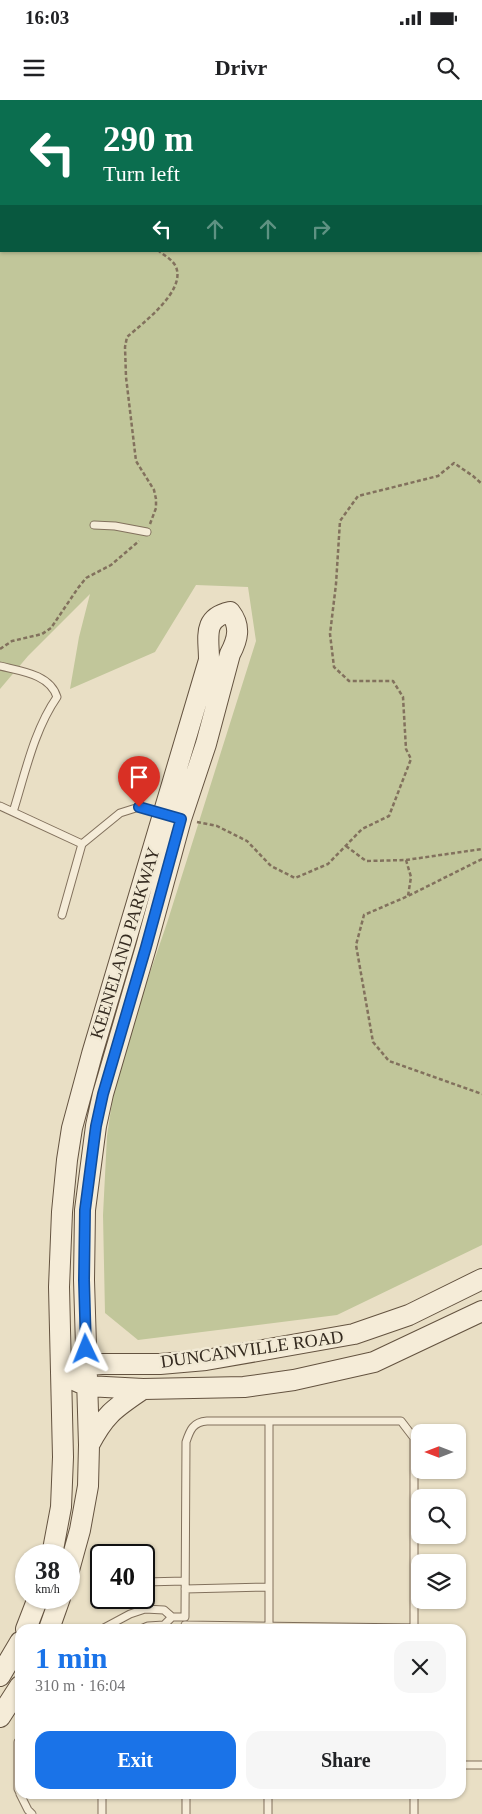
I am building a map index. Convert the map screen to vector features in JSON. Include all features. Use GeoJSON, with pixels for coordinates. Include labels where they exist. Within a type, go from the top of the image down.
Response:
{"type":"FeatureCollection","features":[{"type":"Feature","properties":{"kind":"street","name":"KEENELAND PARKWAY"},"geometry":{"type":"LineString","coordinates":[[54,1544],[61,1507],[64,1457],[59,1286],[62,1212],[72,1128],[92,1054],[172,816],[206,744],[230,654],[237,641],[237,622],[230,612],[219,614],[210,622],[208,630],[209,660],[172,816],[146,947],[103,1094],[96,1126],[85,1210],[84,1286],[89,1445],[88,1486],[76,1544]]}},
{"type":"Feature","properties":{"kind":"street","name":"DUNCANVILLE ROAD"},"geometry":{"type":"LineString","coordinates":[[61,1374],[87,1366],[102,1364],[160,1364],[206,1360],[354,1334],[409,1315],[482,1279]]}},
{"type":"Feature","properties":{"kind":"street"},"geometry":{"type":"LineString","coordinates":[[59,1286],[84,1286]]}},
{"type":"Feature","properties":{"kind":"street","name":"DUNCANVILLE ROAD"},"geometry":{"type":"LineString","coordinates":[[61,1374],[87,1386],[143,1389],[244,1387],[294,1380],[374,1362],[482,1311]]}},
{"type":"Feature","properties":{"kind":"street"},"geometry":{"type":"LineString","coordinates":[[336,1338],[346,1368]]}},
{"type":"Feature","properties":{"kind":"street"},"geometry":{"type":"LineString","coordinates":[[89,1445],[97,1428],[108,1415],[143,1389]]}},
{"type":"Feature","properties":{"kind":"street"},"geometry":{"type":"LineString","coordinates":[[32,1624],[36,1609]]}},
{"type":"Feature","properties":{"kind":"street"},"geometry":{"type":"LineString","coordinates":[[36,1624],[50,1609]]}},
{"type":"Feature","properties":{"kind":"street"},"geometry":{"type":"LineString","coordinates":[[0,1676],[15,1654]]}},
{"type":"Feature","properties":{"kind":"street"},"geometry":{"type":"LineString","coordinates":[[0,1717],[15,1694]]}},
{"type":"Feature","properties":{"kind":"lane"},"geometry":{"type":"LineString","coordinates":[[94,525],[115,526],[147,532]]}},
{"type":"Feature","properties":{"kind":"lane"},"geometry":{"type":"LineString","coordinates":[[0,666],[28,672],[46,681],[55,690],[57,697],[50,707],[34,748],[13,812]]}},
{"type":"Feature","properties":{"kind":"lane"},"geometry":{"type":"LineString","coordinates":[[0,806],[82,844]]}},
{"type":"Feature","properties":{"kind":"lane"},"geometry":{"type":"LineString","coordinates":[[62,915],[82,844],[120,813],[139,807],[172,816]]}},
{"type":"Feature","properties":{"kind":"lane"},"geometry":{"type":"LineString","coordinates":[[185,1624],[186,1442],[190,1428],[202,1421],[401,1421],[414,1438],[414,1624]]}},
{"type":"Feature","properties":{"kind":"lane"},"geometry":{"type":"LineString","coordinates":[[269,1421],[269,1624]]}},
{"type":"Feature","properties":{"kind":"lane"},"geometry":{"type":"LineString","coordinates":[[155,1583],[269,1587]]}},
{"type":"Feature","properties":{"kind":"lane"},"geometry":{"type":"LineString","coordinates":[[114,1624],[130,1614],[144,1609],[164,1610],[172,1617],[185,1617]]}},
{"type":"Feature","properties":{"kind":"lane"},"geometry":{"type":"LineString","coordinates":[[166,1624],[172,1617]]}},
{"type":"Feature","properties":{"kind":"lane"},"geometry":{"type":"LineString","coordinates":[[466,1765],[482,1765]]}},
{"type":"Feature","properties":{"kind":"lane"},"geometry":{"type":"LineString","coordinates":[[23,1799],[32,1814]]}},
{"type":"Feature","properties":{"kind":"lane"},"geometry":{"type":"LineString","coordinates":[[102,1799],[102,1814]]}},
{"type":"Feature","properties":{"kind":"lane"},"geometry":{"type":"LineString","coordinates":[[186,1799],[186,1814]]}},
{"type":"Feature","properties":{"kind":"lane"},"geometry":{"type":"LineString","coordinates":[[268,1799],[268,1814]]}},
{"type":"Feature","properties":{"kind":"lane"},"geometry":{"type":"LineString","coordinates":[[414,1799],[414,1814]]}},
{"type":"Feature","properties":{"kind":"path"},"geometry":{"type":"LineString","coordinates":[[0,649],[19,638],[42,634],[51,628],[82,582],[91,574],[111,565],[119,559],[147,532],[156,508],[156,499],[154,490],[136,461],[127,387],[125,347],[127,337],[171,296],[177,284],[175,265],[160,252]]}},
{"type":"Feature","properties":{"kind":"path"},"geometry":{"type":"LineString","coordinates":[[172,816],[217,826],[247,842],[271,866],[295,878],[328,864],[362,829],[390,816],[412,759],[406,749],[403,697],[393,681],[349,681],[334,667],[330,634],[336,584],[340,521],[358,496],[438,476],[454,463],[474,476],[482,484]]}},
{"type":"Feature","properties":{"kind":"path"},"geometry":{"type":"LineString","coordinates":[[346,846],[366,861],[406,860],[482,849]]}},
{"type":"Feature","properties":{"kind":"path"},"geometry":{"type":"LineString","coordinates":[[482,859],[408,896],[364,915],[356,945],[373,1042],[389,1061],[482,1094]]}},
{"type":"Feature","properties":{"kind":"path"},"geometry":{"type":"LineString","coordinates":[[406,860],[411,877],[408,896]]}},
{"type":"Feature","properties":{"kind":"green space"},"geometry":{"type":"Polygon","coordinates":[[[0,252],[482,252],[482,1245],[337,1315],[138,1340],[105,1313],[103,1215],[107,1136],[117,1069],[167,923],[256,641],[248,587],[196,585],[155,652],[70,689],[79,637],[90,594],[28,656],[0,689],[0,252]]]}},
{"type":"Feature","properties":{"kind":"route"},"geometry":{"type":"LineString","coordinates":[[86,1349],[84,1280],[85,1210],[96,1126],[103,1094],[181,819],[139,807]]}}]}
